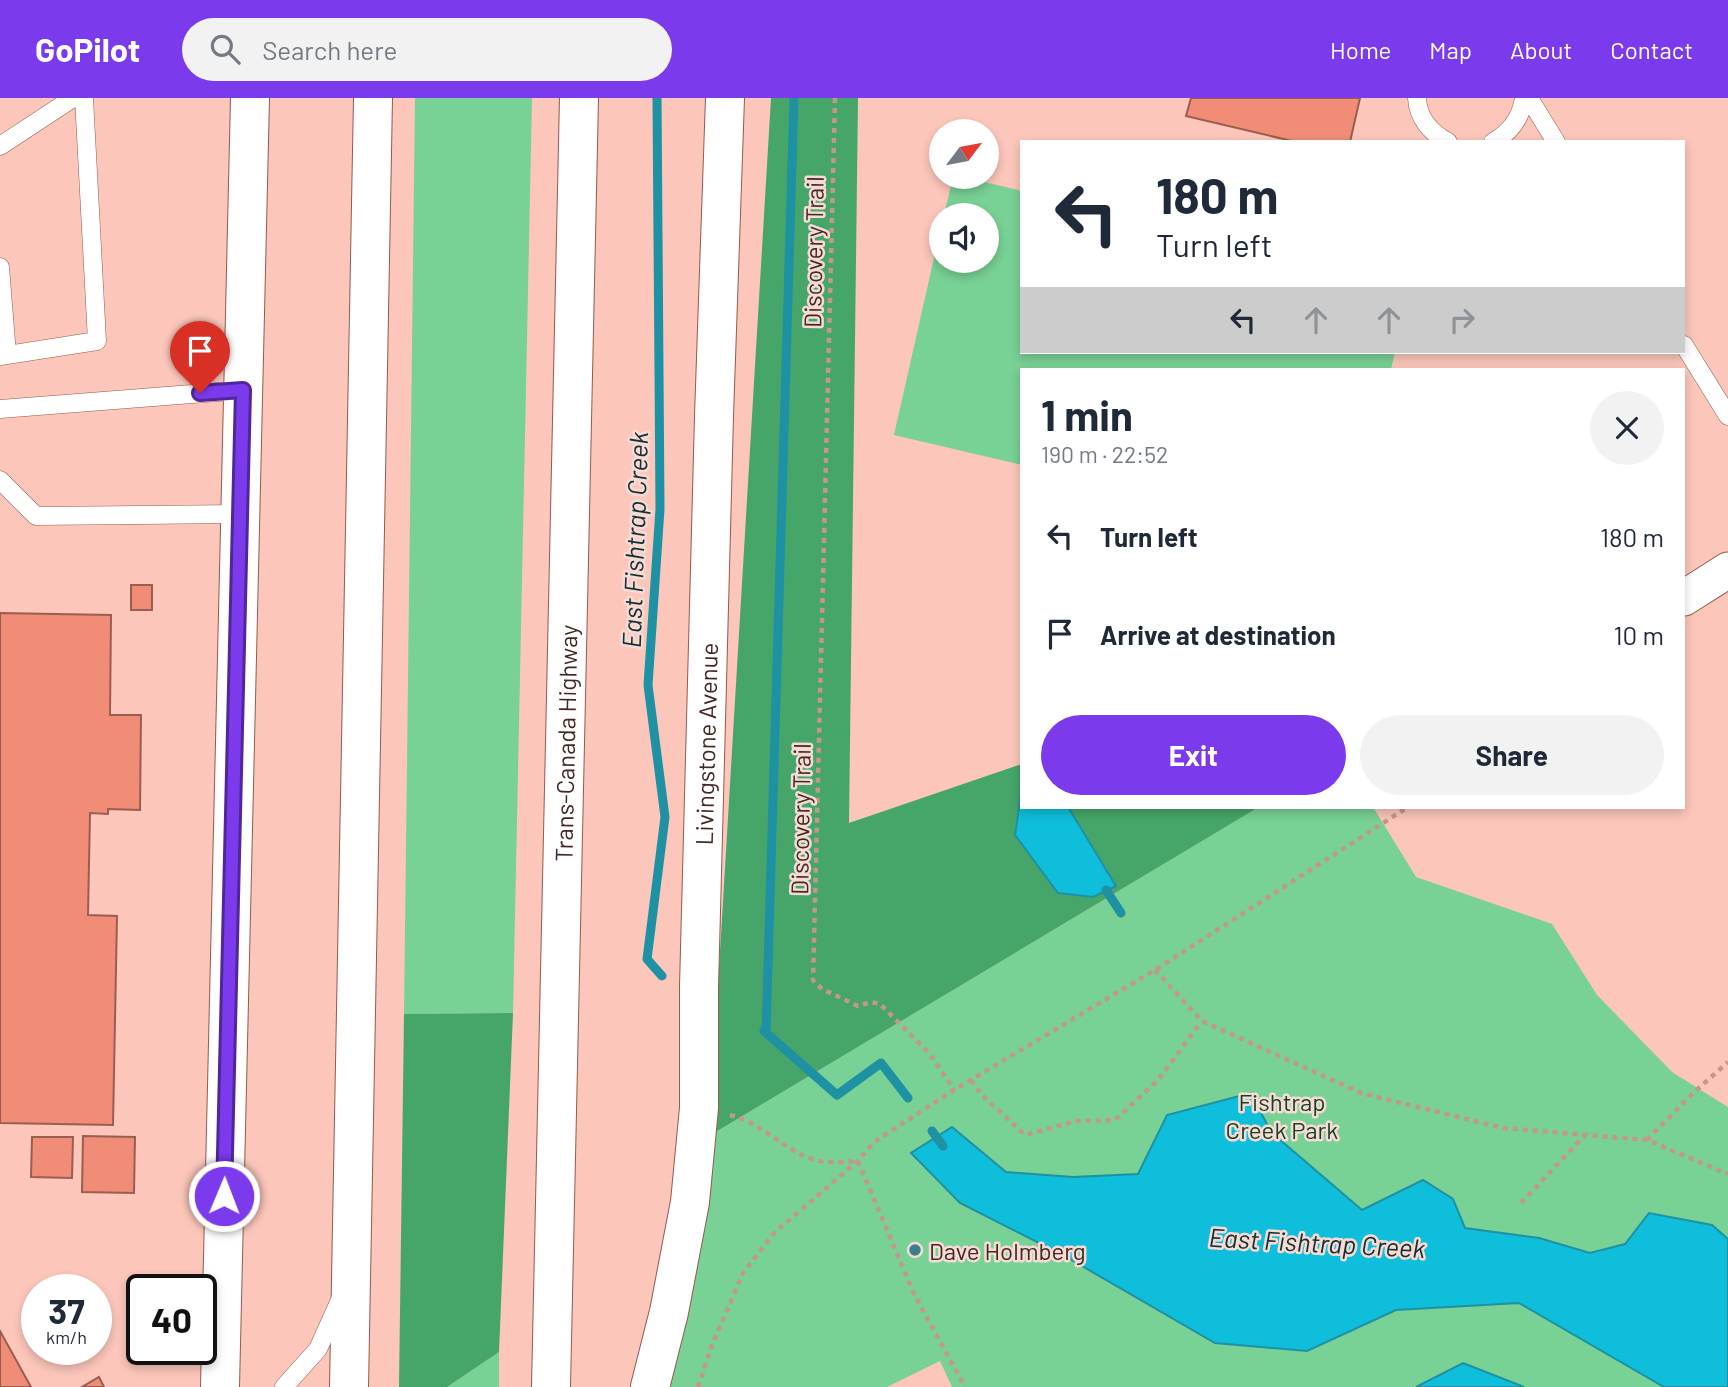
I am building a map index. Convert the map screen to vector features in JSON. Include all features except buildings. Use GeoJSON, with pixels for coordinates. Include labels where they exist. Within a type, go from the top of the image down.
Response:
{"type":"FeatureCollection","features":[{"type":"Feature","properties":{"kind":"main road"},"geometry":{"type":"LineString","coordinates":[[220,1387],[250,98]]}},
{"type":"Feature","properties":{"kind":"main road"},"geometry":{"type":"LineString","coordinates":[[349,1387],[373,98]]}},
{"type":"Feature","properties":{"kind":"main road","name":"Trans-Canada Highway"},"geometry":{"type":"LineString","coordinates":[[551,1387],[579,98]]}},
{"type":"Feature","properties":{"kind":"main road","name":"Livingstone Avenue"},"geometry":{"type":"LineString","coordinates":[[650,1387],[669,1312],[690,1202],[699,1108],[701,890],[725,98]]}},
{"type":"Feature","properties":{"kind":"street"},"geometry":{"type":"LineString","coordinates":[[1685,597],[1728,570]]}},
{"type":"Feature","properties":{"kind":"lane"},"geometry":{"type":"LineString","coordinates":[[0,146],[72,98]]}},
{"type":"Feature","properties":{"kind":"lane"},"geometry":{"type":"LineString","coordinates":[[0,267],[4,355],[97,341],[84,98]]}},
{"type":"Feature","properties":{"kind":"lane"},"geometry":{"type":"LineString","coordinates":[[1417,98],[1417,106],[1425,123],[1445,140]]}},
{"type":"Feature","properties":{"kind":"lane"},"geometry":{"type":"LineString","coordinates":[[1497,140],[1515,123],[1527,98]]}},
{"type":"Feature","properties":{"kind":"lane"},"geometry":{"type":"LineString","coordinates":[[1527,98],[1555,140]]}},
{"type":"Feature","properties":{"kind":"lane"},"geometry":{"type":"LineString","coordinates":[[1685,347],[1728,416]]}},
{"type":"Feature","properties":{"kind":"lane"},"geometry":{"type":"LineString","coordinates":[[0,408],[243,390]]}},
{"type":"Feature","properties":{"kind":"lane"},"geometry":{"type":"LineString","coordinates":[[0,480],[36,516],[241,514]]}},
{"type":"Feature","properties":{"kind":"lane"},"geometry":{"type":"LineString","coordinates":[[284,1387],[318,1349],[351,1275]]}},
{"type":"Feature","properties":{"kind":"path","name":"Discovery Trail"},"geometry":{"type":"LineString","coordinates":[[835,98],[813,980],[822,989],[858,1006],[871,1002],[880,1004],[891,1012],[930,1054],[954,1090]]}},
{"type":"Feature","properties":{"kind":"path"},"geometry":{"type":"LineString","coordinates":[[698,1387],[712,1345],[743,1273],[774,1233],[858,1161],[874,1142],[954,1090],[1155,970],[1405,809]]}},
{"type":"Feature","properties":{"kind":"path"},"geometry":{"type":"LineString","coordinates":[[1155,970],[1202,1021],[1361,1093],[1503,1128],[1647,1140],[1728,1174]]}},
{"type":"Feature","properties":{"kind":"path"},"geometry":{"type":"LineString","coordinates":[[971,1080],[980,1093],[1025,1135],[1077,1121],[1115,1120],[1158,1080],[1202,1021]]}},
{"type":"Feature","properties":{"kind":"path"},"geometry":{"type":"LineString","coordinates":[[1647,1140],[1728,1062]]}},
{"type":"Feature","properties":{"kind":"path"},"geometry":{"type":"LineString","coordinates":[[699,1108],[744,1119],[809,1158],[836,1162],[858,1161]]}},
{"type":"Feature","properties":{"kind":"path"},"geometry":{"type":"LineString","coordinates":[[1521,1203],[1585,1136]]}},
{"type":"Feature","properties":{"kind":"path"},"geometry":{"type":"LineString","coordinates":[[858,1161],[914,1294],[965,1387]]}},
{"type":"Feature","properties":{"kind":"green space"},"geometry":{"type":"Polygon","coordinates":[[[415,98],[532,98],[513,1013],[404,1014],[415,98]]]}},
{"type":"Feature","properties":{"kind":"green space"},"geometry":{"type":"Polygon","coordinates":[[[771,98],[858,98],[849,823],[1020,765],[1020,809],[1256,809],[709,1136],[771,98]]]}},
{"type":"Feature","properties":{"kind":"green space"},"geometry":{"type":"Polygon","coordinates":[[[999,186],[1020,191],[1020,354],[1395,354],[1391,368],[1020,368],[1020,465],[894,435],[931,273],[999,273],[999,203],[947,203],[950,189],[999,189],[999,186]]]}},
{"type":"Feature","properties":{"kind":"green space","name":"Fishtrap Creek Park"},"geometry":{"type":"Polygon","coordinates":[[[1256,809],[1374,809],[1416,877],[1552,924],[1597,995],[1672,1072],[1728,1107],[1728,1387],[952,1387],[940,1361],[887,1387],[658,1387],[709,1136],[1256,809]]]}},
{"type":"Feature","properties":{"kind":"green space"},"geometry":{"type":"Polygon","coordinates":[[[513,1013],[499,1352],[447,1387],[399,1387],[404,1014],[513,1013]]]}},
{"type":"Feature","properties":{"kind":"green space"},"geometry":{"type":"Polygon","coordinates":[[[499,1352],[499,1387],[447,1387],[499,1352]]]}},
{"type":"Feature","properties":{"kind":"water"},"geometry":{"type":"Polygon","coordinates":[[[1020,801],[1020,809],[1069,809],[1116,886],[1093,897],[1058,893],[1015,835],[1020,801]]]}},
{"type":"Feature","properties":{"kind":"water"},"geometry":{"type":"Polygon","coordinates":[[[1251,1093],[1271,1132],[1362,1210],[1423,1180],[1453,1199],[1465,1228],[1539,1238],[1590,1253],[1625,1244],[1649,1213],[1712,1225],[1728,1239],[1728,1387],[1664,1387],[1519,1303],[1396,1310],[1307,1351],[1215,1343],[1063,1255],[960,1203],[911,1153],[952,1127],[1006,1172],[1073,1177],[1138,1174],[1167,1115],[1251,1093]]]}},
{"type":"Feature","properties":{"kind":"water"},"geometry":{"type":"Polygon","coordinates":[[[1463,1363],[1524,1387],[1416,1387],[1463,1363]]]}},
{"type":"Feature","properties":{"kind":"waterway","name":"East Fishtrap Creek"},"geometry":{"type":"LineString","coordinates":[[657,98],[660,509],[648,685],[665,817],[647,959],[662,976]]}},
{"type":"Feature","properties":{"kind":"waterway"},"geometry":{"type":"LineString","coordinates":[[766,1032],[794,98]]}},
{"type":"Feature","properties":{"kind":"waterway"},"geometry":{"type":"LineString","coordinates":[[1106,890],[1121,913]]}},
{"type":"Feature","properties":{"kind":"waterway","name":"East Fishtrap Creek"},"geometry":{"type":"LineString","coordinates":[[764,1031],[837,1095],[881,1063],[908,1098]]}},
{"type":"Feature","properties":{"kind":"waterway","name":"East Fishtrap Creek"},"geometry":{"type":"LineString","coordinates":[[932,1131],[943,1146]]}},
{"type":"Feature","properties":{"kind":"place","name":"Dave Holmberg"},"geometry":{"type":"Point","coordinates":[915,1250]}},
{"type":"Feature","properties":{"kind":"route"},"geometry":{"type":"LineString","coordinates":[[200,393],[243,390],[224,1196]]}}]}
